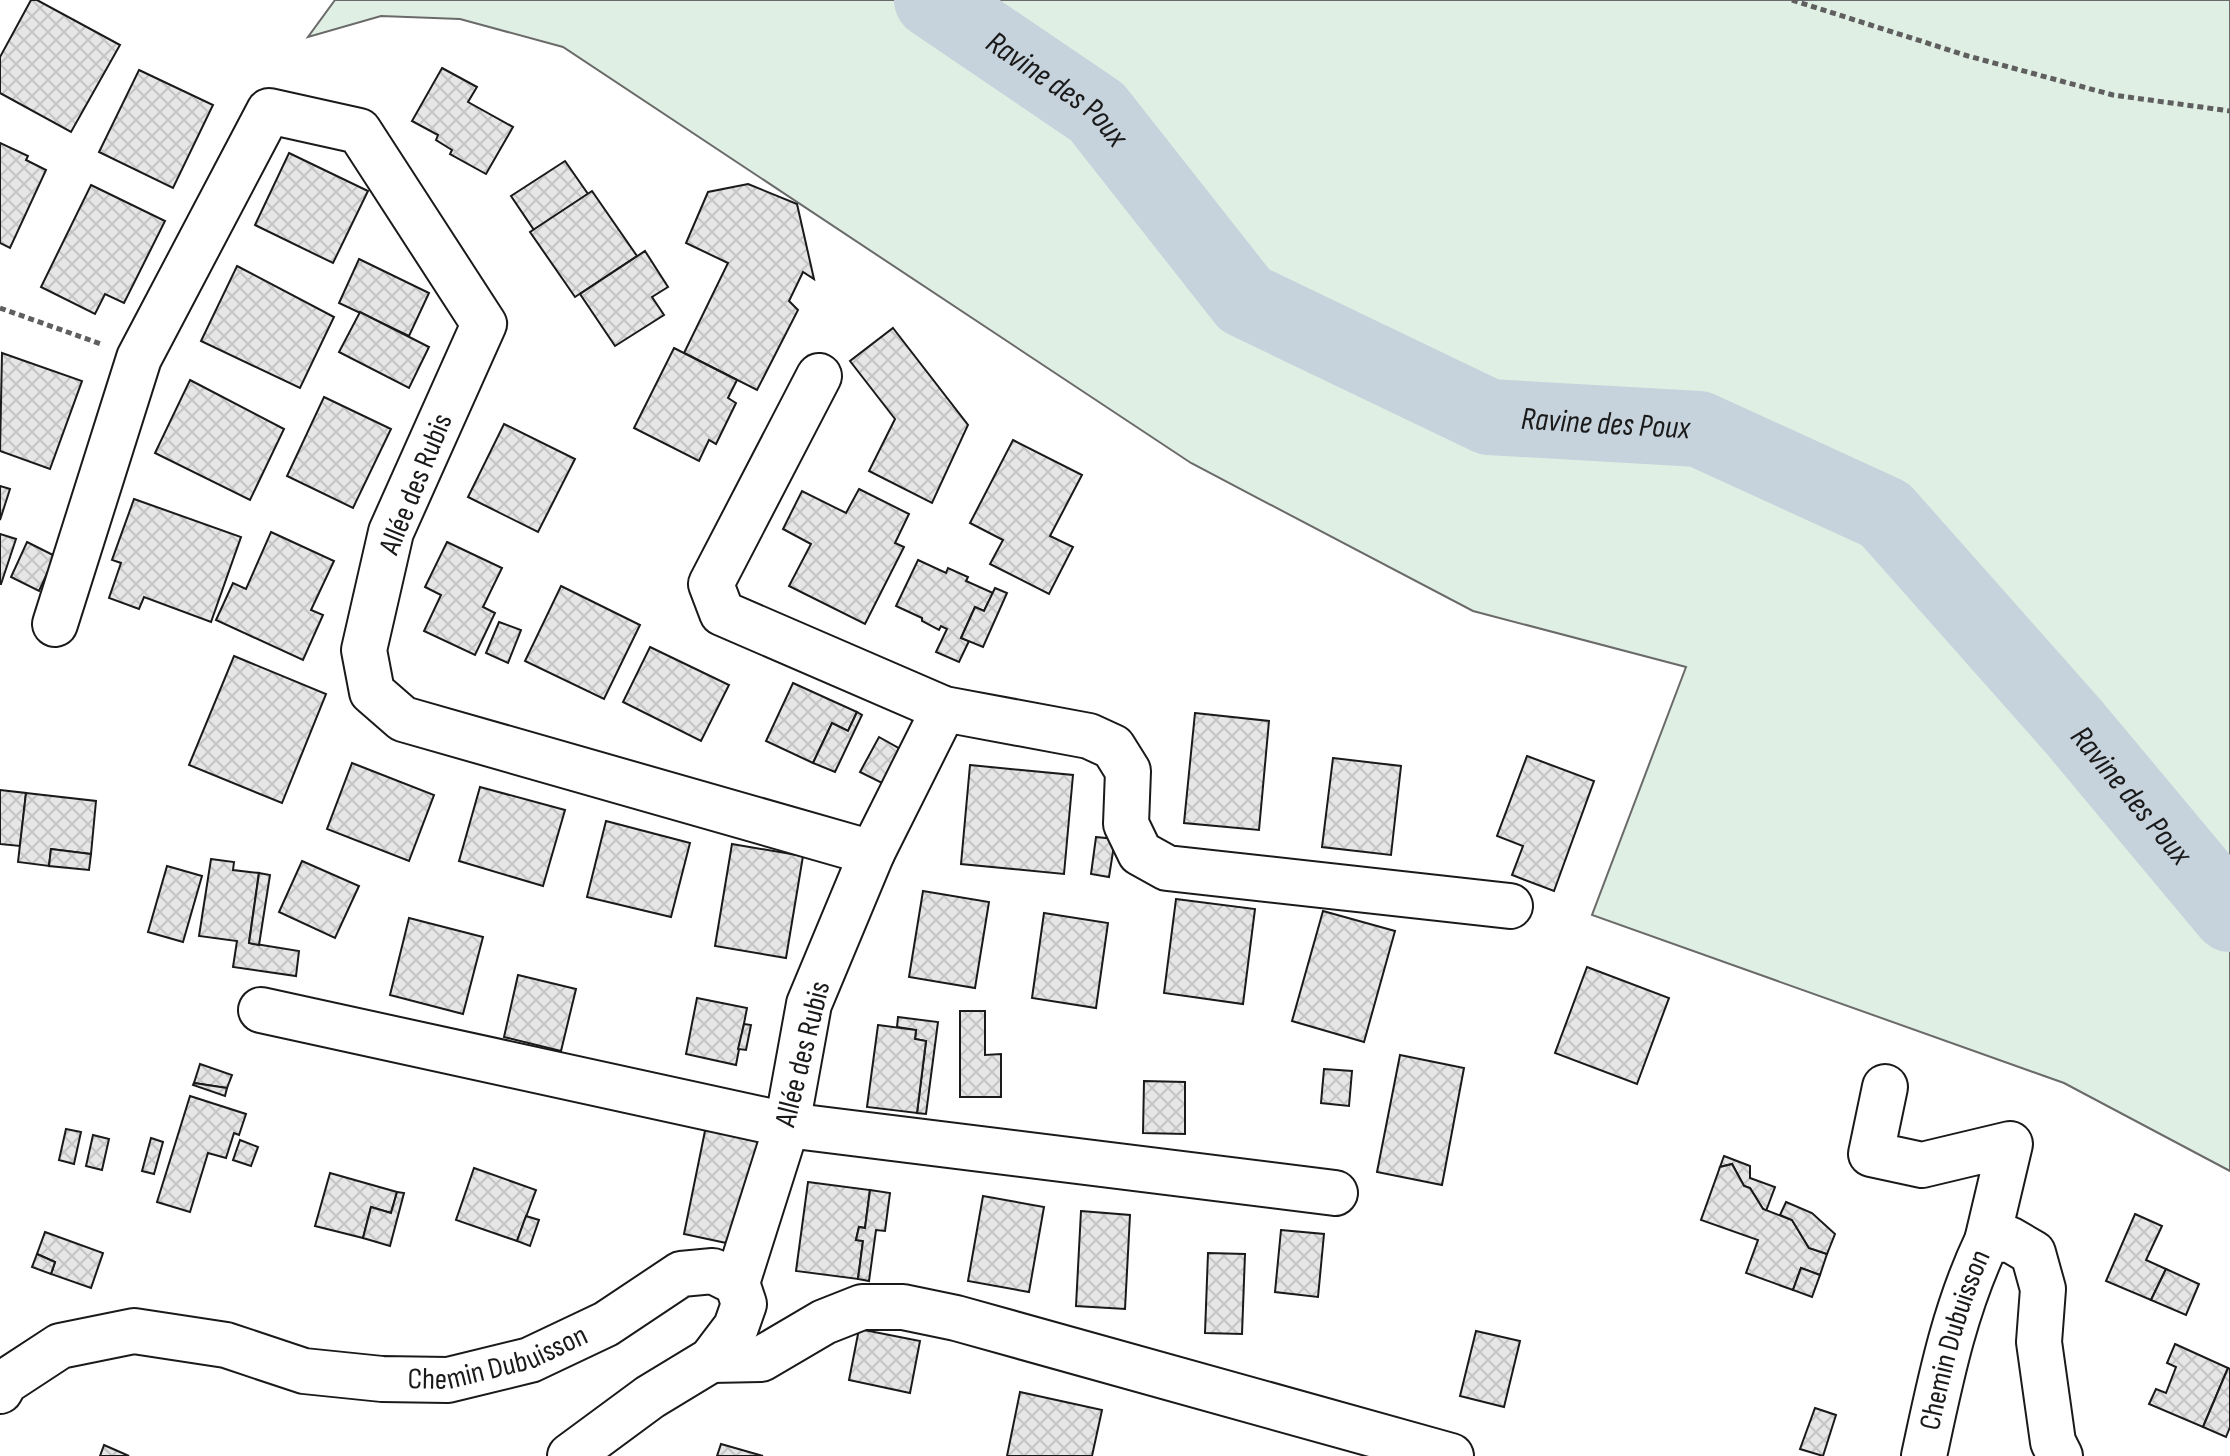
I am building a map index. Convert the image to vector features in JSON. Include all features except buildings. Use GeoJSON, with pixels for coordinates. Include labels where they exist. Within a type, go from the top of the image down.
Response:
{"type":"FeatureCollection","features":[{"type":"Feature","properties":{"kind":"street","name":"Allée des Rubis"},"geometry":{"type":"LineString","coordinates":[[55,624],[139,358],[269,111],[359,131],[484,324],[391,532],[364,650],[372,692],[403,719],[872,853],[809,1004],[787,1125],[737,1283]]}},
{"type":"Feature","properties":{"kind":"street"},"geometry":{"type":"LineString","coordinates":[[819,376],[711,584],[722,613],[944,709],[1089,736],[1113,747],[1128,771],[1126,824],[1140,853],[1167,868],[1510,906]]}},
{"type":"Feature","properties":{"kind":"street"},"geometry":{"type":"LineString","coordinates":[[872,853],[944,709]]}},
{"type":"Feature","properties":{"kind":"street"},"geometry":{"type":"LineString","coordinates":[[261,1010],[787,1125],[1335,1193]]}},
{"type":"Feature","properties":{"kind":"street"},"geometry":{"type":"LineString","coordinates":[[1885,1087],[1871,1154],[1922,1165],[2010,1144],[1987,1241]]}},
{"type":"Feature","properties":{"kind":"street","name":"Chemin Dubuisson"},"geometry":{"type":"LineString","coordinates":[[1924,1456],[1951,1333],[1969,1280],[1987,1241],[2009,1239],[2033,1253],[2043,1289],[2039,1342],[2053,1442],[2060,1456]]}},
{"type":"Feature","properties":{"kind":"street","name":"Chemin Dubuisson"},"geometry":{"type":"LineString","coordinates":[[0,1391],[5,1382],[60,1346],[134,1331],[226,1345],[304,1371],[382,1379],[448,1380],[530,1360],[606,1324],[681,1274],[713,1271],[737,1283]]}},
{"type":"Feature","properties":{"kind":"street"},"geometry":{"type":"LineString","coordinates":[[570,1456],[650,1397],[711,1360],[736,1327],[744,1304],[737,1283]]}},
{"type":"Feature","properties":{"kind":"street"},"geometry":{"type":"LineString","coordinates":[[711,1360],[761,1359],[824,1322],[862,1307],[903,1307],[956,1318],[1451,1456]]}},
{"type":"Feature","properties":{"kind":"path"},"geometry":{"type":"LineString","coordinates":[[1792,0],[1968,56],[2113,95],[2230,111]]}},
{"type":"Feature","properties":{"kind":"path"},"geometry":{"type":"LineString","coordinates":[[0,308],[139,358]]}},
{"type":"Feature","properties":{"kind":"green space"},"geometry":{"type":"Polygon","coordinates":[[[335,0],[2230,0],[2230,1171],[2064,1083],[1592,915],[1686,667],[1473,611],[1191,463],[563,47],[460,19],[381,16],[308,37],[335,0]]]}},
{"type":"Feature","properties":{"kind":"waterway","name":"Ravine des Poux"},"geometry":{"type":"LineString","coordinates":[[932,0],[1097,112],[1245,300],[1489,417],[1699,429],[1885,514],[2073,726],[2230,914]]}}]}
